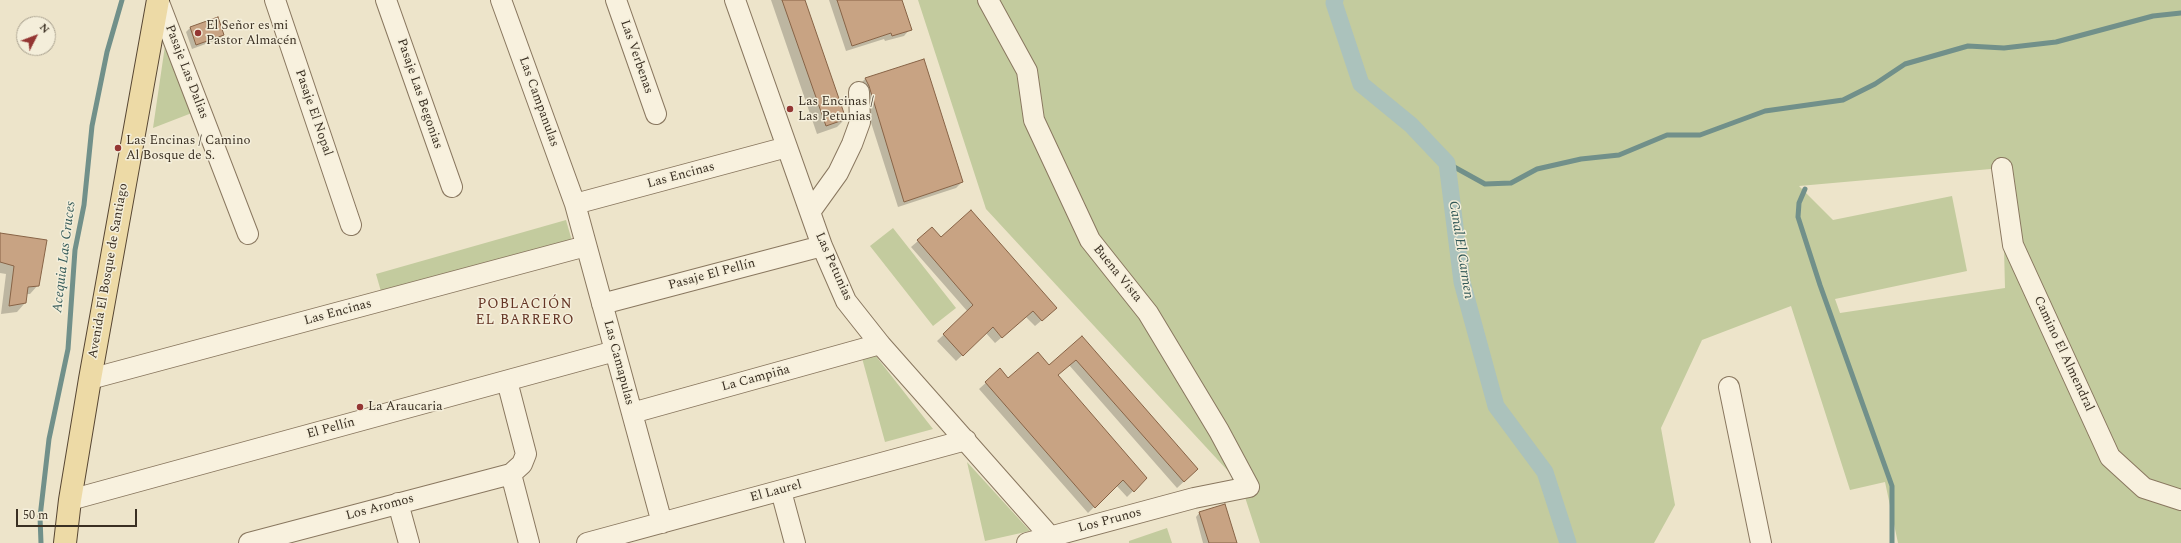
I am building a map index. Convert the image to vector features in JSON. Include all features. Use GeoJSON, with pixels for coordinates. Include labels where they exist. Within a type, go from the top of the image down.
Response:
{"type":"FeatureCollection","features":[{"type":"Feature","properties":{"kind":"main road","name":"Avenida El Bosque de Santiago"},"geometry":{"type":"LineString","coordinates":[[65,543],[70,500],[90,379],[158,0]]}},
{"type":"Feature","properties":{"kind":"street","name":"Pasaje Las Dalias"},"geometry":{"type":"LineString","coordinates":[[158,0],[248,234]]}},
{"type":"Feature","properties":{"kind":"street","name":"Pasaje El Nopal"},"geometry":{"type":"LineString","coordinates":[[275,0],[351,225]]}},
{"type":"Feature","properties":{"kind":"street","name":"Pasaje Las Begonias"},"geometry":{"type":"LineString","coordinates":[[386,0],[452,187]]}},
{"type":"Feature","properties":{"kind":"street","name":"Las Campanulas"},"geometry":{"type":"LineString","coordinates":[[501,0],[575,204]]}},
{"type":"Feature","properties":{"kind":"street","name":"Las Verbenas"},"geometry":{"type":"LineString","coordinates":[[616,0],[656,114]]}},
{"type":"Feature","properties":{"kind":"street","name":"Las Petunias"},"geometry":{"type":"LineString","coordinates":[[735,0],[822,246],[846,301],[880,344],[966,440],[1052,540]]}},
{"type":"Feature","properties":{"kind":"street","name":"Buena Vista"},"geometry":{"type":"LineString","coordinates":[[988,0],[1027,71],[1034,120],[1090,240],[1148,313],[1220,431],[1249,487],[1194,498]]}},
{"type":"Feature","properties":{"kind":"street"},"geometry":{"type":"LineString","coordinates":[[810,212],[838,173],[852,144],[860,122],[859,92]]}},
{"type":"Feature","properties":{"kind":"street","name":"Las Encinas"},"geometry":{"type":"LineString","coordinates":[[575,204],[787,147]]}},
{"type":"Feature","properties":{"kind":"street","name":"Camino El Almendral"},"geometry":{"type":"LineString","coordinates":[[2002,168],[2013,245],[2110,457],[2144,488],[2181,500]]}},
{"type":"Feature","properties":{"kind":"street","name":"Las Camapulas"},"geometry":{"type":"LineString","coordinates":[[575,204],[662,523]]}},
{"type":"Feature","properties":{"kind":"street","name":"Las Encinas"},"geometry":{"type":"LineString","coordinates":[[90,379],[586,246]]}},
{"type":"Feature","properties":{"kind":"street","name":"Pasaje El Pellín"},"geometry":{"type":"LineString","coordinates":[[602,304],[822,246]]}},
{"type":"Feature","properties":{"kind":"street","name":"La Campiña"},"geometry":{"type":"LineString","coordinates":[[632,413],[880,344]]}},
{"type":"Feature","properties":{"kind":"street","name":"El Pellín"},"geometry":{"type":"LineString","coordinates":[[70,500],[615,351]]}},
{"type":"Feature","properties":{"kind":"street"},"geometry":{"type":"LineString","coordinates":[[507,380],[526,454],[524,461],[511,474],[529,543]]}},
{"type":"Feature","properties":{"kind":"street"},"geometry":{"type":"LineString","coordinates":[[1729,387],[1761,543]]}},
{"type":"Feature","properties":{"kind":"street","name":"El Laurel"},"geometry":{"type":"LineString","coordinates":[[587,543],[966,440]]}},
{"type":"Feature","properties":{"kind":"street","name":"Los Aromos"},"geometry":{"type":"LineString","coordinates":[[249,543],[287,538],[398,502],[511,474]]}},
{"type":"Feature","properties":{"kind":"street"},"geometry":{"type":"LineString","coordinates":[[781,490],[795,543]]}},
{"type":"Feature","properties":{"kind":"street","name":"Los Prunos"},"geometry":{"type":"LineString","coordinates":[[1027,543],[1052,540],[1194,498]]}},
{"type":"Feature","properties":{"kind":"street"},"geometry":{"type":"LineString","coordinates":[[398,502],[409,543]]}},
{"type":"Feature","properties":{"kind":"green space"},"geometry":{"type":"Polygon","coordinates":[[[918,0],[2181,0],[2181,543],[1898,543],[1885,482],[1850,490],[1791,306],[1702,340],[1661,428],[1675,505],[1654,543],[1260,543],[1241,485],[986,209],[918,0]],[[2002,168],[1799,186],[1833,220],[1952,196],[1967,271],[1835,299],[1840,313],[2005,288],[2002,168]]]}},
{"type":"Feature","properties":{"kind":"green space"},"geometry":{"type":"Polygon","coordinates":[[[167,32],[197,111],[153,128],[167,32]]]}},
{"type":"Feature","properties":{"kind":"green space"},"geometry":{"type":"Polygon","coordinates":[[[566,220],[572,241],[382,295],[376,274],[566,220]]]}},
{"type":"Feature","properties":{"kind":"green space"},"geometry":{"type":"Polygon","coordinates":[[[893,228],[956,308],[933,326],[870,246],[893,228]]]}},
{"type":"Feature","properties":{"kind":"green space"},"geometry":{"type":"Polygon","coordinates":[[[875,355],[933,429],[885,442],[862,358],[875,355]]]}},
{"type":"Feature","properties":{"kind":"green space"},"geometry":{"type":"Polygon","coordinates":[[[967,462],[1030,531],[985,541],[967,462]]]}},
{"type":"Feature","properties":{"kind":"green space"},"geometry":{"type":"Polygon","coordinates":[[[1167,528],[1172,543],[1129,543],[1129,541],[1167,528]]]}},
{"type":"Feature","properties":{"kind":"building"},"geometry":{"type":"Polygon","coordinates":[[[782,0],[805,0],[846,119],[826,126],[782,0]]]}},
{"type":"Feature","properties":{"kind":"building"},"geometry":{"type":"Polygon","coordinates":[[[837,0],[902,0],[912,30],[892,36],[891,33],[852,46],[837,0]]]}},
{"type":"Feature","properties":{"kind":"building"},"geometry":{"type":"Polygon","coordinates":[[[218,17],[224,35],[196,45],[190,27],[218,17]]]}},
{"type":"Feature","properties":{"kind":"building"},"geometry":{"type":"Polygon","coordinates":[[[924,59],[963,182],[904,202],[869,86],[865,78],[924,59]]]}},
{"type":"Feature","properties":{"kind":"building"},"geometry":{"type":"Polygon","coordinates":[[[971,210],[1057,308],[1042,321],[1033,311],[1002,338],[993,327],[963,356],[943,334],[973,305],[917,240],[932,227],[941,237],[971,210]]]}},
{"type":"Feature","properties":{"kind":"building"},"geometry":{"type":"Polygon","coordinates":[[[0,233],[47,240],[39,286],[28,287],[26,303],[9,306],[14,266],[0,262],[0,233]]]}},
{"type":"Feature","properties":{"kind":"building"},"geometry":{"type":"Polygon","coordinates":[[[1082,336],[1198,469],[1184,482],[1076,360],[1058,375],[1147,478],[1134,492],[1123,480],[1095,508],[985,382],[1000,368],[1008,378],[1038,352],[1049,365],[1082,336]]]}},
{"type":"Feature","properties":{"kind":"building"},"geometry":{"type":"Polygon","coordinates":[[[1225,504],[1237,543],[1209,543],[1199,512],[1225,504]]]}},
{"type":"Feature","properties":{"kind":"waterway","name":"Acequia Las Cruces"},"geometry":{"type":"LineString","coordinates":[[41,543],[40,517],[49,439],[68,349],[75,250],[84,205],[92,126],[107,52],[122,0]]}},
{"type":"Feature","properties":{"kind":"waterway","name":"Canal El Carmen"},"geometry":{"type":"LineString","coordinates":[[1335,0],[1334,3],[1361,84],[1411,125],[1447,163],[1462,282],[1496,406],[1545,472],[1568,543]]}},
{"type":"Feature","properties":{"kind":"waterway"},"geometry":{"type":"LineString","coordinates":[[1447,163],[1485,184],[1511,183],[1537,169],[1581,159],[1619,155],[1667,135],[1700,135],[1765,111],[1843,100],[1875,84],[1905,64],[1968,46],[2004,48],[2056,42],[2153,16],[2181,13]]}},
{"type":"Feature","properties":{"kind":"waterway"},"geometry":{"type":"LineString","coordinates":[[1805,189],[1799,203],[1798,217],[1820,285],[1892,486],[1892,543]]}},
{"type":"Feature","properties":{"kind":"place","name":"El Señor es mi Pastor Almacén"},"geometry":{"type":"Point","coordinates":[198,33]}},
{"type":"Feature","properties":{"kind":"place","name":"Las Encinas / Las Petunias"},"geometry":{"type":"Point","coordinates":[790,109]}},
{"type":"Feature","properties":{"kind":"place","name":"Las Encinas / Camino Al Bosque de S."},"geometry":{"type":"Point","coordinates":[118,148]}},
{"type":"Feature","properties":{"kind":"place","name":"La Araucaria"},"geometry":{"type":"Point","coordinates":[360,407]}},
{"type":"Feature","properties":{"kind":"district","name":"POBLACIÓN EL BARRERO"},"geometry":{"type":"Point","coordinates":[525,314]}}]}
